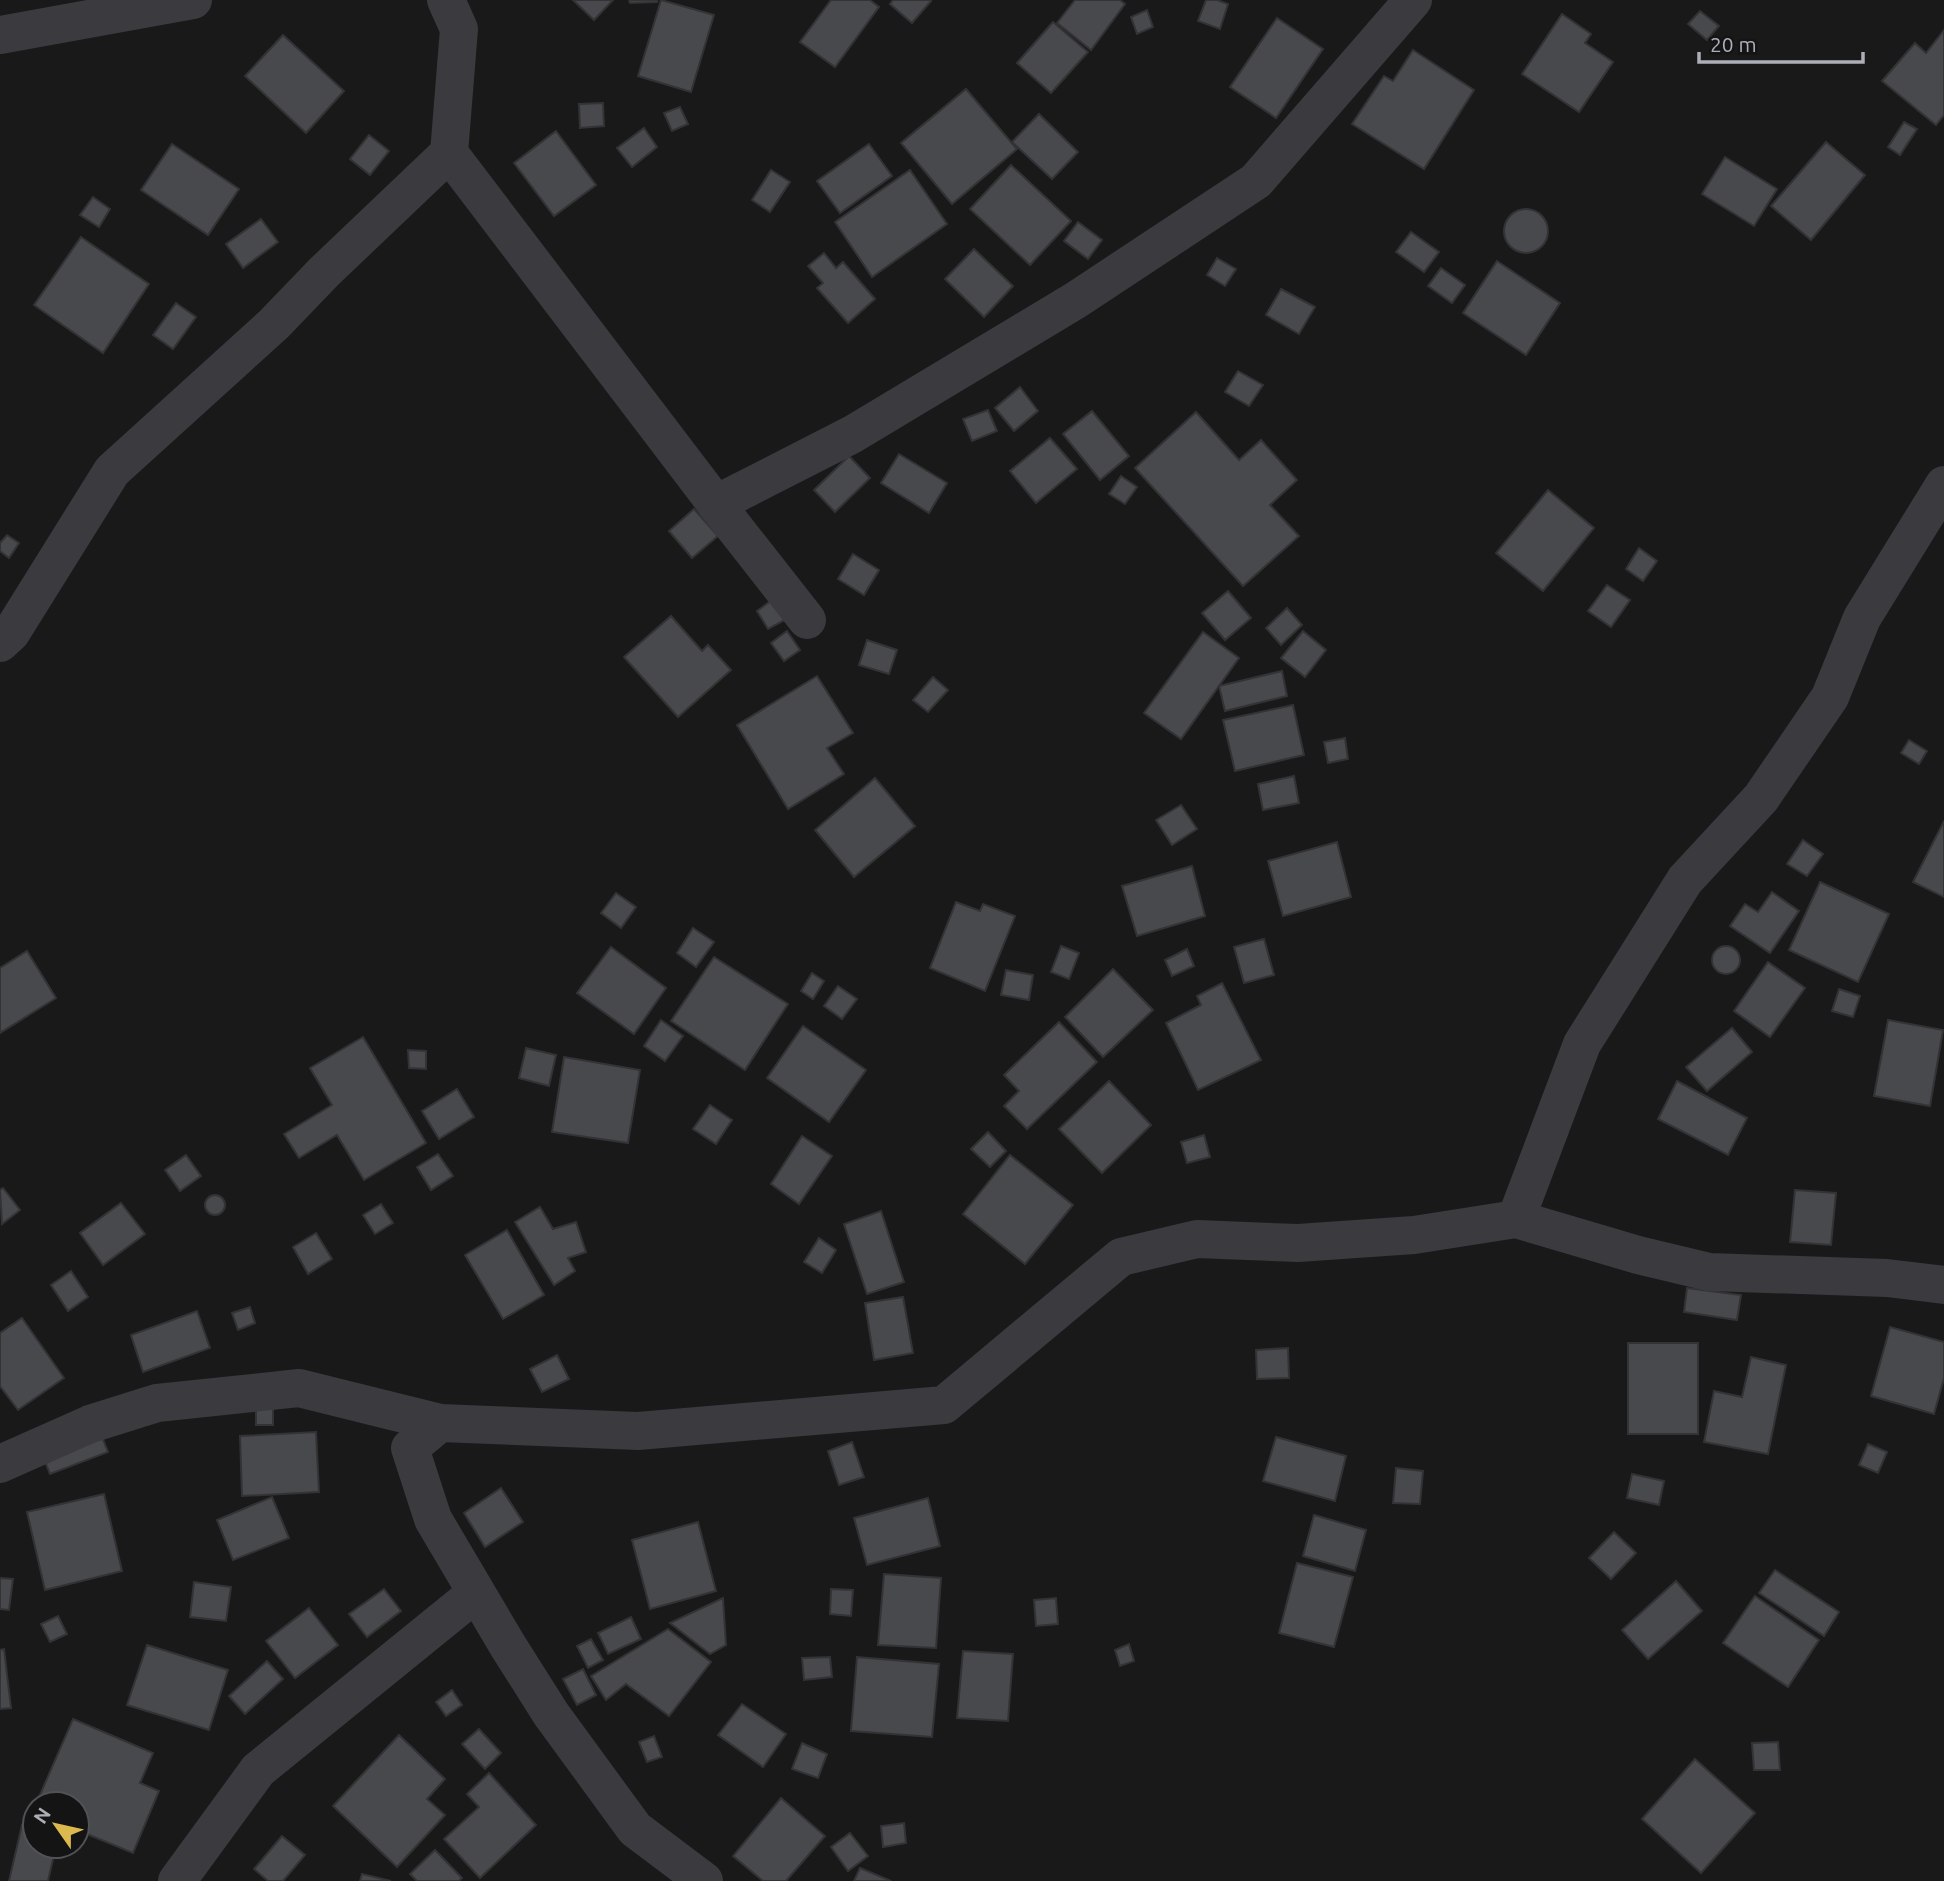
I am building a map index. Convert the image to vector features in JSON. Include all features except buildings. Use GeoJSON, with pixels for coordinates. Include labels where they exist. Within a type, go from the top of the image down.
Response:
{"type":"FeatureCollection","features":[{"type":"Feature","properties":{"kind":"street"},"geometry":{"type":"LineString","coordinates":[[0,35],[193,0]]}},
{"type":"Feature","properties":{"kind":"street"},"geometry":{"type":"LineString","coordinates":[[0,643],[11,634],[112,471],[274,324],[324,272],[449,153],[459,29],[446,0]]}},
{"type":"Feature","properties":{"kind":"street"},"geometry":{"type":"LineString","coordinates":[[716,504],[853,434],[1076,300],[1256,181],[1413,0]]}},
{"type":"Feature","properties":{"kind":"street"},"geometry":{"type":"LineString","coordinates":[[449,153],[807,620]]}},
{"type":"Feature","properties":{"kind":"street"},"geometry":{"type":"LineString","coordinates":[[1516,1219],[1582,1044],[1685,880],[1762,798],[1830,696],[1862,618],[1944,485]]}},
{"type":"Feature","properties":{"kind":"street"},"geometry":{"type":"LineString","coordinates":[[0,1464],[90,1424],[156,1403],[299,1388],[440,1423],[638,1431],[944,1405],[1121,1257],[1196,1239],[1298,1243],[1414,1235],[1516,1219],[1639,1255],[1709,1272],[1887,1278],[1944,1285]]}},
{"type":"Feature","properties":{"kind":"street"},"geometry":{"type":"LineString","coordinates":[[440,1423],[410,1448],[433,1519],[551,1714],[635,1829],[704,1881]]}},
{"type":"Feature","properties":{"kind":"street"},"geometry":{"type":"LineString","coordinates":[[177,1881],[258,1770],[476,1593]]}}]}
